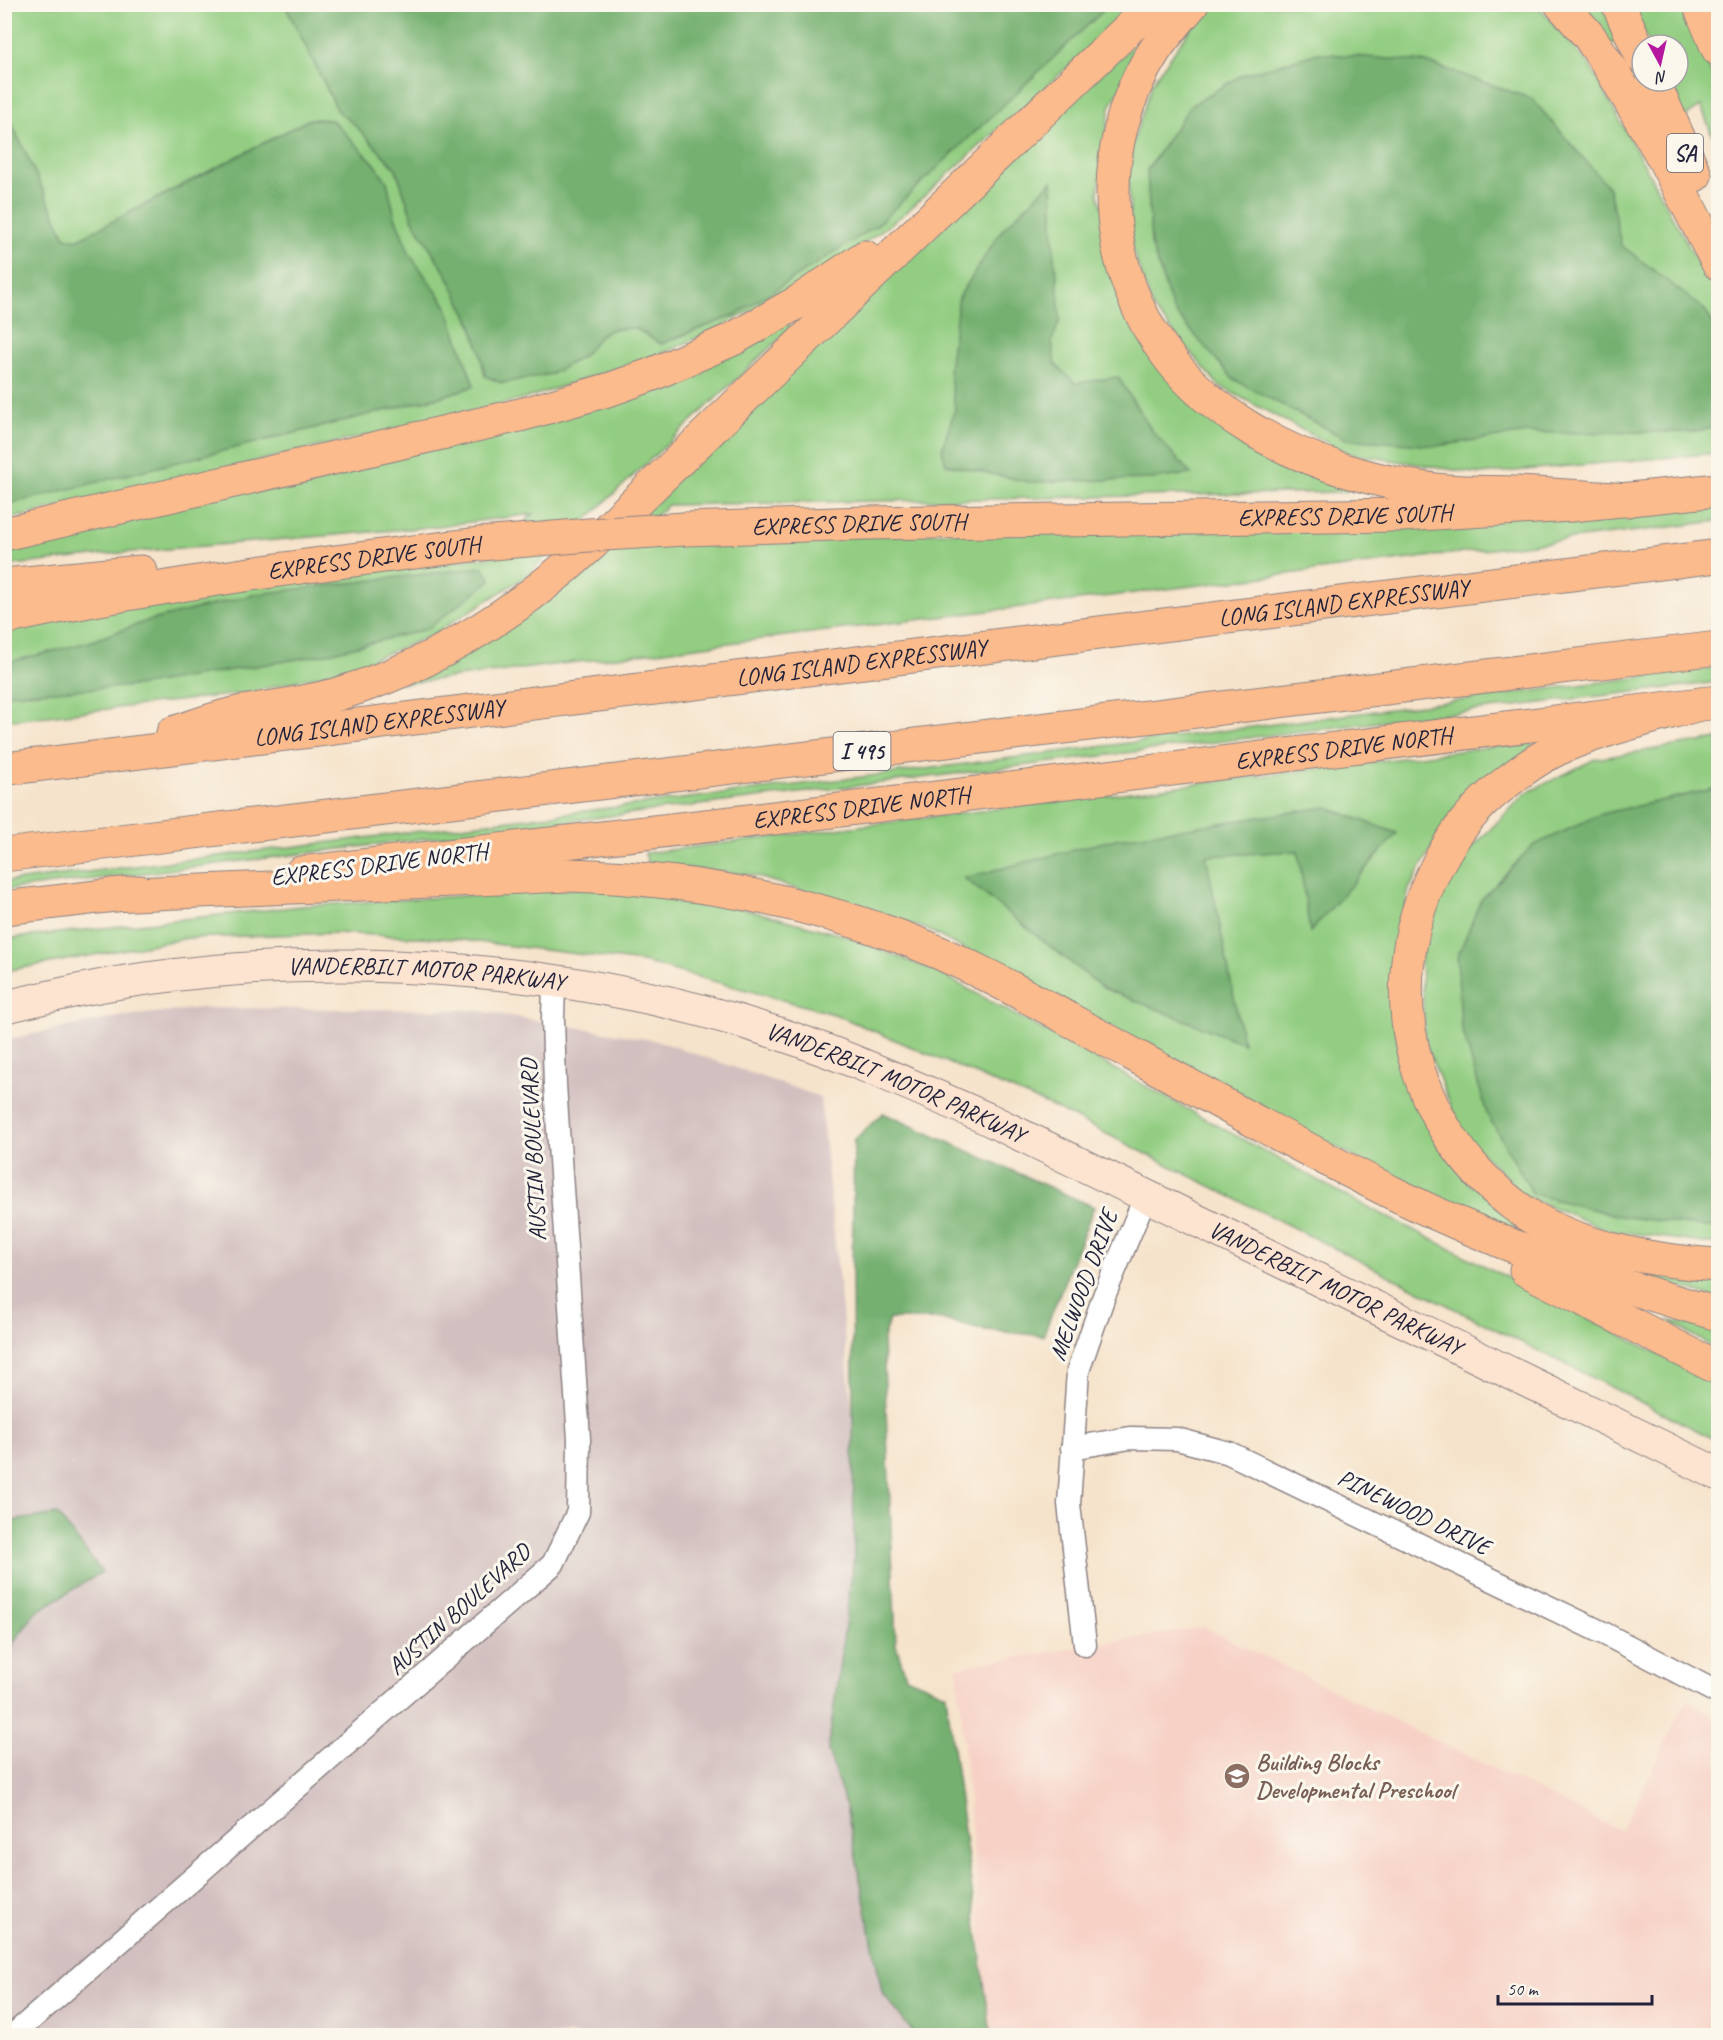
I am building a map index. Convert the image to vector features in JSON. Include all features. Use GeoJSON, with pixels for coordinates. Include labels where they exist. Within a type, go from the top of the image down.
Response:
{"type":"FeatureCollection","features":[{"type":"Feature","properties":{"kind":"highway"},"geometry":{"type":"LineString","coordinates":[[84,759],[240,712],[298,703],[369,683],[441,651],[516,606],[593,543],[1154,4]]}},
{"type":"Feature","properties":{"kind":"highway"},"geometry":{"type":"LineString","coordinates":[[1192,4],[1154,51],[1138,81],[1121,129],[1113,166],[1113,206],[1118,252],[1137,306],[1152,335],[1171,360],[1217,405],[1247,426],[1307,456],[1341,469],[1402,485],[1446,491],[1627,500]]}},
{"type":"Feature","properties":{"kind":"highway"},"geometry":{"type":"LineString","coordinates":[[1561,4],[1589,36],[1613,72],[1659,150],[1719,263]]}},
{"type":"Feature","properties":{"kind":"highway"},"geometry":{"type":"LineString","coordinates":[[1618,4],[1631,33]]}},
{"type":"Feature","properties":{"kind":"highway"},"geometry":{"type":"LineString","coordinates":[[1699,4],[1719,49]]}},
{"type":"Feature","properties":{"kind":"highway","name":"SA"},"geometry":{"type":"LineString","coordinates":[[1658,93],[1719,225]]}},
{"type":"Feature","properties":{"kind":"highway"},"geometry":{"type":"LineString","coordinates":[[4,534],[524,414],[612,389],[653,374],[733,339],[814,292],[858,263],[988,162]]}},
{"type":"Feature","properties":{"kind":"highway","name":"EXPRESS DRIVE SOUTH"},"geometry":{"type":"LineString","coordinates":[[4,618],[167,587],[313,565],[480,544],[589,535],[865,523],[1401,515],[1516,509],[1719,490]]}},
{"type":"Feature","properties":{"kind":"highway","name":"LONG ISLAND EXPRESSWAY"},"geometry":{"type":"LineString","coordinates":[[4,769],[1719,556]]}},
{"type":"Feature","properties":{"kind":"highway"},"geometry":{"type":"LineString","coordinates":[[4,585],[182,568],[313,565]]}},
{"type":"Feature","properties":{"kind":"highway","name":"I 495"},"geometry":{"type":"LineString","coordinates":[[4,855],[1719,648]]}},
{"type":"Feature","properties":{"kind":"highway"},"geometry":{"type":"LineString","coordinates":[[1709,703],[1590,736],[1562,747],[1536,762],[1490,796],[1471,815],[1454,838],[1428,885],[1411,937],[1405,991],[1414,1058],[1428,1098],[1455,1146],[1491,1186],[1515,1206],[1541,1222],[1571,1236],[1662,1260],[1719,1265]]}},
{"type":"Feature","properties":{"kind":"highway","name":"EXPRESS DRIVE NORTH"},"geometry":{"type":"LineString","coordinates":[[4,908],[799,815],[1709,703]]}},
{"type":"Feature","properties":{"kind":"highway"},"geometry":{"type":"LineString","coordinates":[[111,895],[568,875],[655,879],[729,890],[829,914],[892,934],[974,969],[1398,1196],[1524,1269],[1719,1368]]}},
{"type":"Feature","properties":{"kind":"highway"},"geometry":{"type":"LineString","coordinates":[[1398,1196],[1473,1230],[1570,1268],[1644,1293],[1719,1314]]}},
{"type":"Feature","properties":{"kind":"main road","name":"VANDERBILT MOTOR PARKWAY"},"geometry":{"type":"LineString","coordinates":[[4,1007],[120,982],[179,975],[245,969],[345,967],[419,968],[500,974],[626,994],[714,1015],[823,1049],[883,1072],[979,1114],[1719,1474]]}},
{"type":"Feature","properties":{"kind":"street","name":"AUSTIN BOULEVARD"},"geometry":{"type":"LineString","coordinates":[[12,2036],[553,1564],[578,1512],[579,1439],[555,1085],[553,1019],[555,982]]}},
{"type":"Feature","properties":{"kind":"street","name":"MELWOOD DRIVE"},"geometry":{"type":"LineString","coordinates":[[1085,1646],[1070,1504],[1078,1371],[1104,1296],[1146,1196]]}},
{"type":"Feature","properties":{"kind":"street","name":"PINEWOOD DRIVE"},"geometry":{"type":"LineString","coordinates":[[1072,1448],[1130,1438],[1177,1439],[1229,1453],[1605,1635],[1719,1693]]}},
{"type":"Feature","properties":{"kind":"shaded area"},"geometry":{"type":"Polygon","coordinates":[[[202,1008],[474,1010],[658,1041],[820,1097],[916,2035],[5,2035],[4,1040],[117,1017],[202,1008]]]}},
{"type":"Feature","properties":{"kind":"shaded area","name":"Building Blocks Developmental Preschool"},"geometry":{"type":"Polygon","coordinates":[[[1204,1627],[1621,1831],[1687,1699],[1718,1720],[1718,2035],[990,2035],[957,1667],[1204,1627]]]}},
{"type":"Feature","properties":{"kind":"green space"},"geometry":{"type":"Polygon","coordinates":[[[5,5],[285,5],[338,111],[356,126],[396,169],[413,220],[447,275],[471,323],[485,376],[502,383],[551,374],[582,357],[602,334],[613,329],[635,328],[661,344],[737,314],[786,282],[994,112],[1109,5],[1137,5],[905,213],[827,271],[671,350],[527,398],[5,520],[4,505],[443,396],[474,386],[446,305],[410,255],[395,217],[387,182],[375,164],[332,120],[310,119],[77,240],[65,237],[5,109],[5,5]]]}},
{"type":"Feature","properties":{"kind":"green space"},"geometry":{"type":"Polygon","coordinates":[[[285,5],[1109,5],[876,226],[737,314],[661,344],[635,328],[613,329],[602,334],[582,357],[551,374],[502,383],[485,376],[471,323],[447,275],[413,220],[396,169],[356,126],[338,111],[285,5]]]}},
{"type":"Feature","properties":{"kind":"green space"},"geometry":{"type":"Polygon","coordinates":[[[1214,5],[1532,5],[1542,10],[1589,64],[1718,300],[1718,453],[1480,474],[1346,453],[1219,386],[1153,308],[1132,248],[1127,161],[1153,81],[1201,14],[1214,5]]]}},
{"type":"Feature","properties":{"kind":"green space"},"geometry":{"type":"Polygon","coordinates":[[[1572,5],[1607,5],[1622,38],[1608,46],[1572,5]]]}},
{"type":"Feature","properties":{"kind":"green space"},"geometry":{"type":"Polygon","coordinates":[[[1631,5],[1681,5],[1718,89],[1718,151],[1701,106],[1685,117],[1673,93],[1690,93],[1690,33],[1644,33],[1631,5]]]}},
{"type":"Feature","properties":{"kind":"green space"},"geometry":{"type":"Polygon","coordinates":[[[1151,29],[1110,107],[1098,195],[1166,371],[1355,487],[1344,492],[668,505],[622,545],[1718,503],[1718,521],[401,684],[465,654],[1151,29]]]}},
{"type":"Feature","properties":{"kind":"green space"},"geometry":{"type":"Polygon","coordinates":[[[1318,53],[1426,62],[1532,99],[1609,188],[1621,245],[1705,310],[1718,332],[1718,427],[1690,432],[1527,433],[1436,446],[1346,439],[1233,379],[1173,310],[1151,244],[1147,170],[1190,106],[1242,75],[1318,53]]]}},
{"type":"Feature","properties":{"kind":"green space"},"geometry":{"type":"Polygon","coordinates":[[[5,109],[65,237],[77,240],[310,119],[332,120],[375,164],[387,182],[395,217],[410,255],[446,305],[474,386],[443,396],[5,505],[5,109]]]}},
{"type":"Feature","properties":{"kind":"green space"},"geometry":{"type":"Polygon","coordinates":[[[1052,181],[1054,258],[1060,320],[1052,341],[1055,364],[1075,383],[1118,377],[1152,431],[1191,474],[1152,479],[1029,482],[946,464],[942,449],[955,409],[949,369],[959,297],[1002,230],[1052,181]]]}},
{"type":"Feature","properties":{"kind":"green space"},"geometry":{"type":"Polygon","coordinates":[[[783,315],[791,328],[525,577],[430,636],[348,669],[246,693],[5,721],[5,630],[184,592],[490,557],[533,514],[431,527],[120,553],[5,566],[4,538],[537,416],[783,315]]]}},
{"type":"Feature","properties":{"kind":"green space"},"geometry":{"type":"Polygon","coordinates":[[[483,567],[491,580],[427,629],[321,655],[137,686],[5,694],[5,663],[89,642],[147,621],[257,594],[483,567]]]}},
{"type":"Feature","properties":{"kind":"green space"},"geometry":{"type":"Polygon","coordinates":[[[1718,667],[1718,682],[5,890],[5,882],[902,772],[1718,667]]]}},
{"type":"Feature","properties":{"kind":"green space"},"geometry":{"type":"Polygon","coordinates":[[[1718,739],[1718,1245],[1608,1230],[1525,1196],[1462,1133],[1425,1043],[1420,944],[1456,864],[1526,793],[1595,759],[1718,739]]]}},
{"type":"Feature","properties":{"kind":"green space"},"geometry":{"type":"Polygon","coordinates":[[[1530,742],[1533,746],[1447,820],[1409,889],[1391,975],[1398,1050],[1470,1185],[1718,1276],[1718,1299],[1565,1249],[1430,1197],[926,929],[752,875],[648,864],[645,853],[1530,742]]]}},
{"type":"Feature","properties":{"kind":"green space"},"geometry":{"type":"Polygon","coordinates":[[[1718,788],[1718,1227],[1619,1216],[1533,1194],[1487,1114],[1461,1025],[1457,958],[1481,900],[1532,846],[1601,814],[1718,788]]]}},
{"type":"Feature","properties":{"kind":"green space"},"geometry":{"type":"Polygon","coordinates":[[[1326,807],[1397,833],[1310,932],[1298,851],[1206,856],[1243,1043],[1103,988],[964,878],[1115,839],[1326,807]]]}},
{"type":"Feature","properties":{"kind":"green space"},"geometry":{"type":"Polygon","coordinates":[[[585,888],[726,904],[849,937],[939,973],[1352,1199],[1718,1384],[1718,1441],[1057,1109],[834,1014],[643,962],[454,939],[336,933],[188,938],[5,971],[5,939],[301,906],[585,888]]]}},
{"type":"Feature","properties":{"kind":"green space"},"geometry":{"type":"Polygon","coordinates":[[[883,1113],[1094,1207],[1043,1336],[977,1329],[941,1319],[889,1319],[883,1339],[896,1645],[906,1677],[946,1694],[991,2035],[915,2035],[882,1992],[846,1806],[828,1751],[854,1558],[852,1275],[854,1140],[883,1113]]]}},
{"type":"Feature","properties":{"kind":"green space"},"geometry":{"type":"Polygon","coordinates":[[[1668,1320],[1718,1331],[1718,1351],[1668,1320]]]}},
{"type":"Feature","properties":{"kind":"green space"},"geometry":{"type":"Polygon","coordinates":[[[57,1514],[102,1572],[36,1612],[5,1654],[5,1522],[57,1514]]]}},
{"type":"Feature","properties":{"kind":"place","name":"Building Blocks Developmental Preschool"},"geometry":{"type":"Point","coordinates":[1237,1776]}}]}
